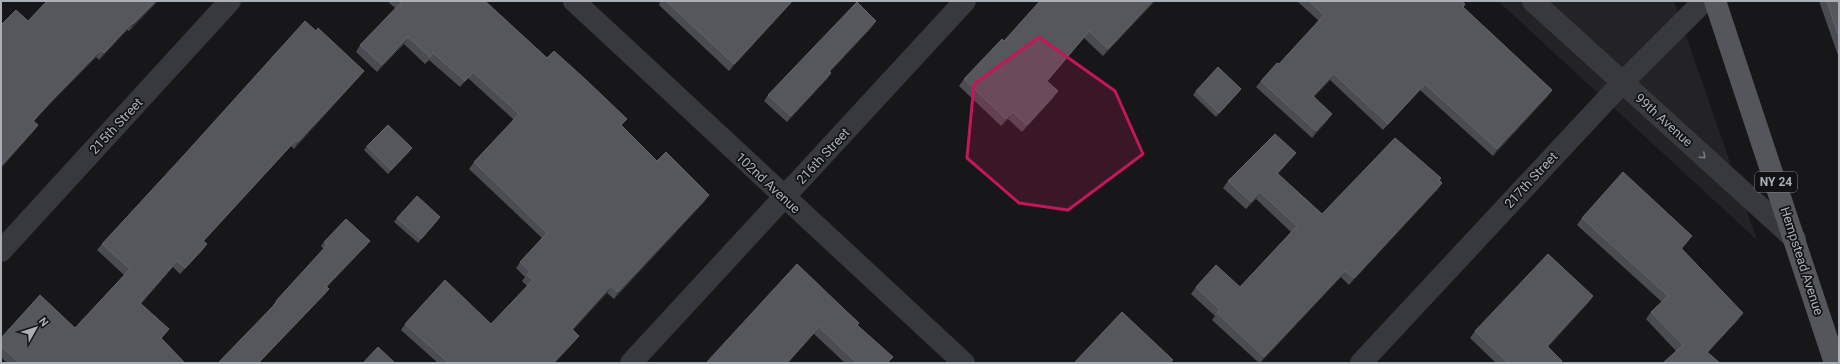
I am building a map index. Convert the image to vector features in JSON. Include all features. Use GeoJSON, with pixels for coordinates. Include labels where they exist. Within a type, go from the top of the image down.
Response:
{"type":"FeatureCollection","features":[{"type":"Feature","properties":{"kind":"main road","name":"Hempstead Avenue"},"geometry":{"type":"LineString","coordinates":[[1715,1],[1835,363]]}},
{"type":"Feature","properties":{"kind":"street","name":"215th Street"},"geometry":{"type":"LineString","coordinates":[[1,251],[230,1]]}},
{"type":"Feature","properties":{"kind":"street","name":"102nd Avenue"},"geometry":{"type":"LineString","coordinates":[[574,1],[784,198],[964,363]]}},
{"type":"Feature","properties":{"kind":"street","name":"216th Street"},"geometry":{"type":"LineString","coordinates":[[631,363],[965,1]]}},
{"type":"Feature","properties":{"kind":"street","name":"99th Avenue"},"geometry":{"type":"LineString","coordinates":[[1533,1],[1795,239]]}},
{"type":"Feature","properties":{"kind":"street","name":"217th Street"},"geometry":{"type":"LineString","coordinates":[[1361,363],[1622,82],[1704,1]]}},
{"type":"Feature","properties":{"kind":"highlighted area"},"geometry":{"type":"Polygon","coordinates":[[[1039,37],[1115,91],[1143,154],[1068,210],[1019,203],[967,158],[974,84],[1039,37]]]}},
{"type":"Feature","properties":{"kind":"shaded area"},"geometry":{"type":"Polygon","coordinates":[[[1498,1],[1674,1],[1757,240],[1498,1]]]}},
{"type":"Feature","properties":{"kind":"building"},"geometry":{"type":"Polygon","coordinates":[[[47,1],[156,1],[133,24],[132,23],[104,53],[101,50],[52,100],[33,121],[38,125],[1,166],[1,25],[16,10],[28,21],[47,1]]]}},
{"type":"Feature","properties":{"kind":"building"},"geometry":{"type":"Polygon","coordinates":[[[399,1],[485,1],[547,58],[554,51],[584,78],[627,119],[621,125],[657,161],[666,152],[709,195],[618,292],[611,286],[572,329],[579,336],[553,363],[449,363],[405,324],[445,280],[491,324],[533,280],[527,275],[530,271],[520,262],[547,233],[474,162],[519,114],[473,72],[465,81],[433,53],[430,57],[408,37],[382,65],[360,45],[401,3],[399,1]]]}},
{"type":"Feature","properties":{"kind":"building"},"geometry":{"type":"Polygon","coordinates":[[[666,1],[792,1],[734,64],[666,1]]]}},
{"type":"Feature","properties":{"kind":"building"},"geometry":{"type":"Polygon","coordinates":[[[1040,1],[1153,1],[1108,49],[1089,31],[1047,81],[1058,91],[1027,125],[1013,112],[1006,119],[964,79],[1002,39],[1004,41],[1040,1]]]}},
{"type":"Feature","properties":{"kind":"building"},"geometry":{"type":"Polygon","coordinates":[[[1309,1],[1461,1],[1465,4],[1463,7],[1552,90],[1497,149],[1425,84],[1388,124],[1334,74],[1313,96],[1332,114],[1316,131],[1261,81],[1277,63],[1279,64],[1324,15],[1309,1]]]}},
{"type":"Feature","properties":{"kind":"building"},"geometry":{"type":"Polygon","coordinates":[[[1827,1],[1839,1],[1839,37],[1827,1]]]}},
{"type":"Feature","properties":{"kind":"building"},"geometry":{"type":"Polygon","coordinates":[[[857,2],[876,21],[829,71],[831,73],[791,116],[768,95],[857,2]]]}},
{"type":"Feature","properties":{"kind":"building"},"geometry":{"type":"Polygon","coordinates":[[[305,21],[316,31],[318,28],[364,71],[298,142],[296,140],[203,241],[207,244],[185,268],[177,261],[140,303],[169,329],[161,338],[185,363],[19,363],[1,346],[1,338],[40,295],[75,328],[130,269],[102,244],[305,21]]]}},
{"type":"Feature","properties":{"kind":"building"},"geometry":{"type":"Polygon","coordinates":[[[1218,67],[1241,89],[1219,113],[1196,91],[1218,67]]]}},
{"type":"Feature","properties":{"kind":"building"},"geometry":{"type":"Polygon","coordinates":[[[388,125],[412,148],[391,170],[367,146],[388,125]]]}},
{"type":"Feature","properties":{"kind":"building"},"geometry":{"type":"Polygon","coordinates":[[[1275,134],[1296,153],[1277,173],[1322,214],[1395,138],[1441,178],[1439,180],[1442,183],[1354,278],[1345,271],[1264,357],[1217,313],[1220,310],[1196,287],[1216,265],[1240,287],[1297,226],[1260,192],[1251,202],[1228,181],[1275,134]]]}},
{"type":"Feature","properties":{"kind":"building"},"geometry":{"type":"Polygon","coordinates":[[[1623,172],[1692,236],[1681,248],[1743,313],[1707,352],[1720,363],[1663,363],[1683,345],[1651,312],[1668,296],[1582,218],[1623,172]]]}},
{"type":"Feature","properties":{"kind":"building"},"geometry":{"type":"Polygon","coordinates":[[[417,196],[440,217],[421,239],[397,218],[417,196]]]}},
{"type":"Feature","properties":{"kind":"building"},"geometry":{"type":"Polygon","coordinates":[[[346,219],[370,241],[326,286],[329,289],[258,363],[218,363],[277,302],[276,301],[327,245],[324,242],[346,219]]]}},
{"type":"Feature","properties":{"kind":"building"},"geometry":{"type":"Polygon","coordinates":[[[1548,254],[1593,296],[1547,346],[1562,361],[1560,363],[1508,363],[1475,331],[1548,254]]]}},
{"type":"Feature","properties":{"kind":"building"},"geometry":{"type":"Polygon","coordinates":[[[797,264],[859,323],[857,325],[893,357],[887,363],[856,363],[819,327],[787,363],[706,363],[797,264]]]}},
{"type":"Feature","properties":{"kind":"building"},"geometry":{"type":"Polygon","coordinates":[[[1122,312],[1173,360],[1170,363],[1074,363],[1122,312]]]}},
{"type":"Feature","properties":{"kind":"building"},"geometry":{"type":"Polygon","coordinates":[[[378,347],[395,363],[363,363],[378,347]]]}}]}
